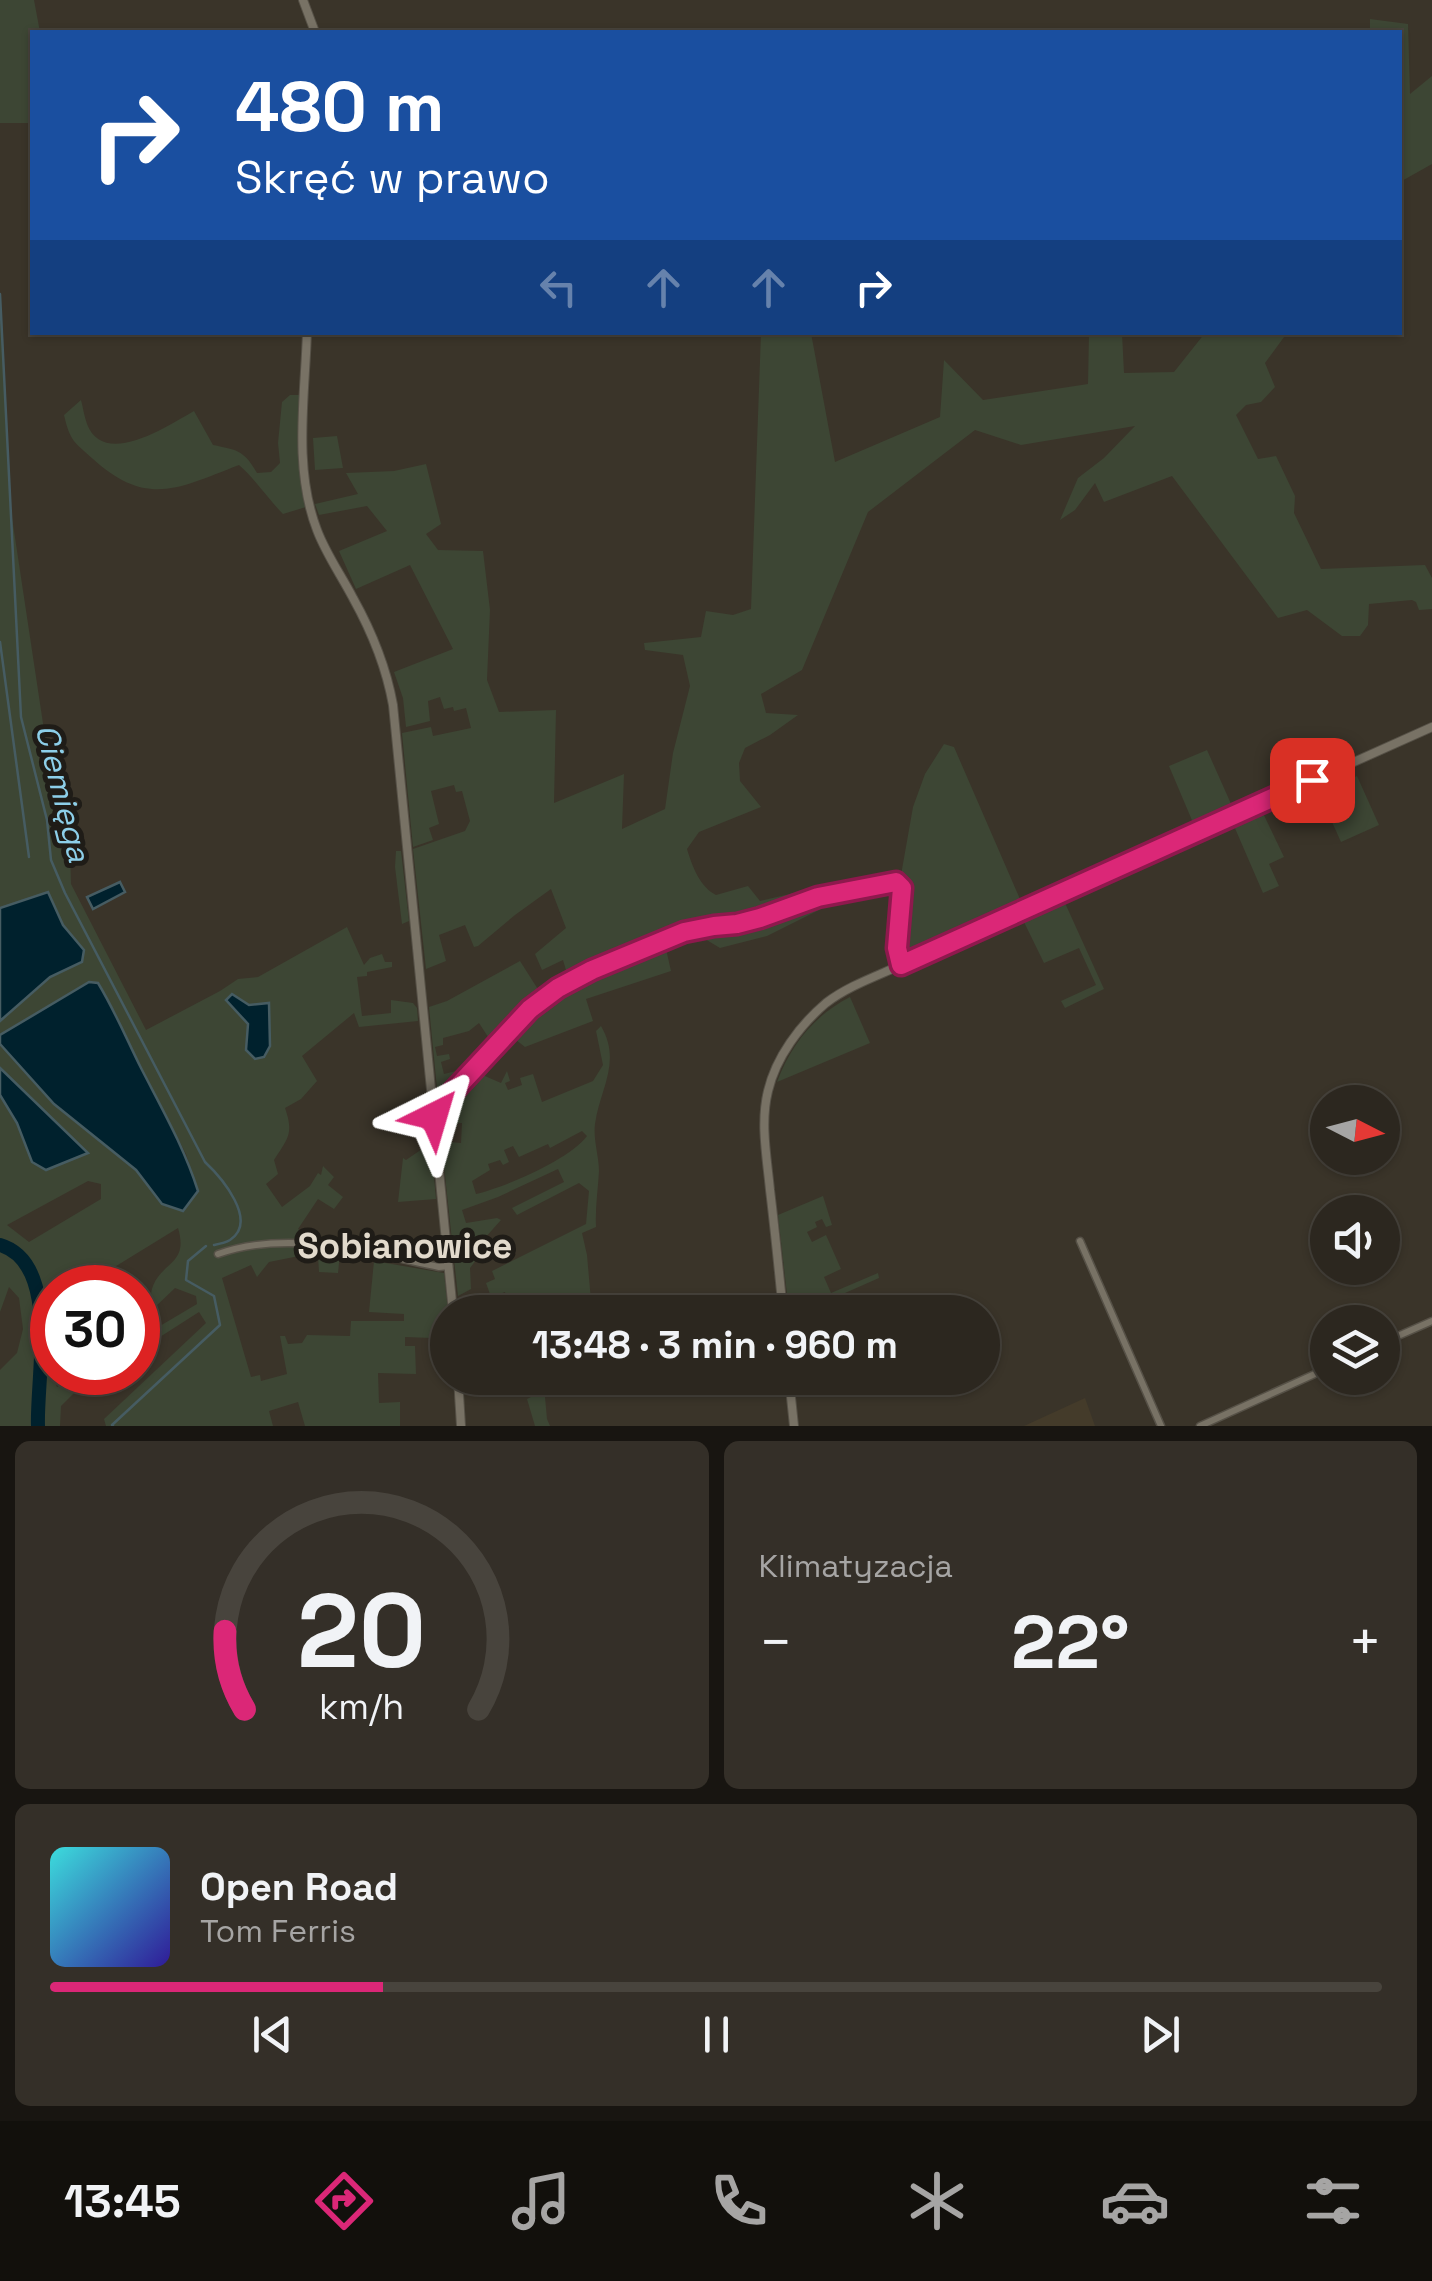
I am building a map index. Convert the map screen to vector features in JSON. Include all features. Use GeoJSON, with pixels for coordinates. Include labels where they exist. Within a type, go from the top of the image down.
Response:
{"type":"FeatureCollection","features":[{"type":"Feature","properties":{"kind":"street"},"geometry":{"type":"LineString","coordinates":[[303,0],[314,30]]}},
{"type":"Feature","properties":{"kind":"street"},"geometry":{"type":"LineString","coordinates":[[307,335],[303,452],[306,493],[322,544],[379,651],[390,693],[452,1295]]}},
{"type":"Feature","properties":{"kind":"street"},"geometry":{"type":"LineString","coordinates":[[781,1295],[765,1105],[789,1045],[819,1010],[847,990],[1432,726]]}},
{"type":"Feature","properties":{"kind":"street"},"geometry":{"type":"LineString","coordinates":[[434,1116],[523,1016],[558,988],[684,932],[737,924],[818,897],[896,882],[902,888],[897,948],[901,965]]}},
{"type":"Feature","properties":{"kind":"street"},"geometry":{"type":"LineString","coordinates":[[432,1093],[449,1096]]}},
{"type":"Feature","properties":{"kind":"street"},"geometry":{"type":"LineString","coordinates":[[1080,1241],[1161,1426]]}},
{"type":"Feature","properties":{"kind":"street"},"geometry":{"type":"LineString","coordinates":[[218,1254],[298,1242],[449,1266]]}},
{"type":"Feature","properties":{"kind":"street"},"geometry":{"type":"LineString","coordinates":[[1400,1335],[1432,1321]]}},
{"type":"Feature","properties":{"kind":"street"},"geometry":{"type":"LineString","coordinates":[[1200,1426],[1310,1376]]}},
{"type":"Feature","properties":{"kind":"street"},"geometry":{"type":"LineString","coordinates":[[459,1395],[461,1426]]}},
{"type":"Feature","properties":{"kind":"street"},"geometry":{"type":"LineString","coordinates":[[791,1395],[794,1426]]}},
{"type":"Feature","properties":{"kind":"shaded area"},"geometry":{"type":"Polygon","coordinates":[[[1085,1398],[1095,1426],[1024,1426],[1085,1398]]]}},
{"type":"Feature","properties":{"kind":"green space"},"geometry":{"type":"Polygon","coordinates":[[[0,0],[34,0],[40,30],[30,30],[30,123],[0,123],[0,0]]]}},
{"type":"Feature","properties":{"kind":"green space"},"geometry":{"type":"Polygon","coordinates":[[[1370,19],[1408,24],[1410,94],[1432,76],[1432,164],[1402,181],[1402,30],[1370,30],[1370,19]]]}},
{"type":"Feature","properties":{"kind":"green space"},"geometry":{"type":"Polygon","coordinates":[[[0,294],[11,511],[44,730],[39,759],[70,850],[71,884],[146,1030],[238,979],[258,977],[347,927],[364,965],[382,954],[385,962],[392,962],[392,967],[357,977],[362,1016],[391,1013],[391,1000],[413,1003],[417,1008],[418,1021],[359,1027],[354,1013],[302,1056],[317,1081],[301,1099],[285,1108],[288,1136],[274,1160],[278,1174],[266,1184],[282,1207],[310,1186],[318,1173],[321,1175],[323,1166],[334,1177],[328,1185],[343,1197],[334,1209],[318,1199],[298,1229],[311,1237],[306,1247],[340,1254],[338,1273],[319,1272],[318,1256],[302,1253],[269,1262],[257,1277],[251,1265],[222,1278],[251,1377],[260,1375],[261,1381],[287,1374],[280,1336],[285,1336],[288,1344],[302,1343],[307,1335],[350,1336],[351,1321],[404,1321],[404,1314],[369,1312],[374,1261],[444,1273],[446,1295],[430,1295],[430,1338],[405,1337],[405,1346],[415,1346],[416,1374],[378,1373],[379,1403],[400,1402],[400,1426],[305,1426],[298,1402],[269,1411],[273,1426],[106,1426],[104,1419],[130,1395],[160,1395],[160,1366],[206,1323],[199,1312],[160,1337],[160,1326],[197,1304],[196,1296],[175,1288],[160,1302],[160,1275],[180,1249],[178,1228],[118,1265],[30,1265],[30,1395],[72,1395],[61,1406],[60,1426],[0,1426],[0,1370],[17,1353],[23,1329],[19,1298],[9,1287],[0,1312],[0,1044],[54,1104],[136,1170],[162,1204],[198,1191],[186,1154],[114,1010],[88,982],[0,1035],[0,1021],[50,977],[81,962],[84,950],[63,925],[48,892],[0,908],[0,294]],[[88,1181],[7,1225],[29,1242],[101,1199],[101,1184],[88,1181]]]}},
{"type":"Feature","properties":{"kind":"green space"},"geometry":{"type":"Polygon","coordinates":[[[761,335],[811,335],[835,462],[940,417],[944,360],[983,400],[1088,384],[1089,335],[1122,335],[1124,373],[1174,372],[1203,335],[1286,335],[1265,363],[1275,387],[1261,402],[1246,405],[1236,415],[1258,459],[1276,456],[1295,496],[1294,513],[1321,569],[1425,565],[1432,578],[1432,609],[1419,610],[1412,600],[1369,604],[1368,625],[1360,636],[1342,636],[1307,610],[1278,618],[1172,476],[1104,502],[1095,483],[1075,510],[1060,520],[1078,478],[1135,426],[1021,445],[975,430],[868,512],[802,670],[761,694],[766,713],[798,715],[745,748],[739,763],[740,781],[761,807],[699,832],[687,849],[701,881],[716,895],[748,886],[760,901],[807,890],[823,908],[767,936],[720,948],[705,939],[666,949],[671,971],[586,999],[593,1021],[525,1047],[511,1036],[536,1009],[571,987],[563,960],[542,970],[535,954],[566,928],[551,889],[478,946],[474,947],[465,925],[439,935],[446,961],[426,969],[413,849],[465,831],[470,821],[462,791],[456,792],[454,785],[431,791],[439,824],[429,828],[433,840],[413,847],[402,733],[431,727],[433,736],[471,728],[466,708],[444,709],[440,697],[428,701],[430,721],[406,727],[403,698],[394,672],[453,649],[410,565],[356,589],[339,551],[387,531],[367,506],[319,515],[315,504],[358,494],[346,473],[394,471],[426,464],[441,524],[426,534],[438,550],[483,551],[490,610],[487,680],[499,712],[556,710],[554,803],[624,774],[622,829],[665,809],[673,753],[690,686],[683,655],[645,650],[644,643],[701,637],[706,611],[733,615],[751,609],[761,335]]]}},
{"type":"Feature","properties":{"kind":"green space"},"geometry":{"type":"Polygon","coordinates":[[[290,395],[301,395],[306,507],[283,514],[239,465],[164,489],[130,484],[77,444],[64,415],[81,400],[95,437],[107,443],[122,443],[154,433],[194,411],[213,445],[239,452],[257,473],[271,472],[280,463],[282,402],[290,395]]]}},
{"type":"Feature","properties":{"kind":"green space"},"geometry":{"type":"Polygon","coordinates":[[[337,436],[343,468],[315,470],[313,438],[337,436]]]}},
{"type":"Feature","properties":{"kind":"green space"},"geometry":{"type":"Polygon","coordinates":[[[944,744],[954,747],[1023,906],[902,959],[900,929],[905,883],[901,875],[913,807],[925,774],[944,744]]]}},
{"type":"Feature","properties":{"kind":"green space"},"geometry":{"type":"Polygon","coordinates":[[[1207,750],[1232,806],[1194,825],[1169,766],[1207,750]]]}},
{"type":"Feature","properties":{"kind":"green space"},"geometry":{"type":"Polygon","coordinates":[[[1357,776],[1379,825],[1341,842],[1319,793],[1357,776]]]}},
{"type":"Feature","properties":{"kind":"green space"},"geometry":{"type":"Polygon","coordinates":[[[1262,811],[1284,857],[1269,864],[1279,886],[1263,893],[1234,826],[1262,811]]]}},
{"type":"Feature","properties":{"kind":"green space"},"geometry":{"type":"Polygon","coordinates":[[[396,851],[401,851],[409,921],[402,924],[395,867],[396,851]]]}},
{"type":"Feature","properties":{"kind":"green space"},"geometry":{"type":"Polygon","coordinates":[[[1065,903],[1104,989],[1065,1008],[1061,1001],[1096,985],[1079,948],[1044,963],[1024,922],[1065,903]]]}},
{"type":"Feature","properties":{"kind":"green space"},"geometry":{"type":"Polygon","coordinates":[[[520,961],[541,994],[517,1011],[492,1043],[479,1023],[469,1031],[443,1038],[443,1045],[435,1047],[437,1056],[449,1054],[450,1059],[441,1062],[444,1074],[456,1071],[463,1078],[446,1093],[440,1092],[429,1007],[520,961]]]}},
{"type":"Feature","properties":{"kind":"green space"},"geometry":{"type":"Polygon","coordinates":[[[850,997],[870,1043],[777,1082],[789,1055],[806,1032],[850,997]]]}},
{"type":"Feature","properties":{"kind":"green space"},"geometry":{"type":"Polygon","coordinates":[[[601,1026],[610,1063],[595,1124],[599,1171],[596,1227],[582,1233],[591,1295],[490,1295],[486,1283],[495,1279],[492,1271],[586,1224],[589,1191],[579,1183],[517,1215],[512,1208],[564,1182],[558,1169],[462,1210],[466,1223],[501,1220],[484,1239],[483,1251],[470,1268],[471,1289],[458,1295],[444,1157],[450,1142],[461,1143],[462,1123],[458,1123],[454,1133],[443,1130],[456,1099],[478,1073],[501,1083],[507,1071],[508,1090],[522,1085],[520,1078],[533,1074],[542,1102],[593,1081],[603,1065],[596,1031],[601,1026]],[[582,1131],[550,1148],[548,1144],[519,1157],[513,1146],[504,1150],[509,1162],[488,1164],[490,1170],[472,1181],[476,1194],[519,1179],[587,1136],[582,1131]]]}},
{"type":"Feature","properties":{"kind":"green space"},"geometry":{"type":"Polygon","coordinates":[[[431,1143],[436,1199],[398,1202],[403,1158],[406,1160],[431,1143]]]}},
{"type":"Feature","properties":{"kind":"green space"},"geometry":{"type":"Polygon","coordinates":[[[823,1196],[832,1225],[826,1227],[822,1219],[807,1232],[812,1242],[826,1235],[841,1269],[824,1277],[831,1293],[878,1273],[879,1278],[840,1295],[787,1295],[778,1215],[823,1196]]]}},
{"type":"Feature","properties":{"kind":"green space"},"geometry":{"type":"Polygon","coordinates":[[[548,1395],[545,1397],[550,1426],[535,1426],[527,1399],[548,1395]]]}},
{"type":"Feature","properties":{"kind":"water"},"geometry":{"type":"Polygon","coordinates":[[[120,882],[125,892],[93,909],[87,897],[120,882]]]}},
{"type":"Feature","properties":{"kind":"water"},"geometry":{"type":"Polygon","coordinates":[[[48,892],[63,925],[84,950],[82,962],[50,977],[0,1021],[0,908],[48,892]]]}},
{"type":"Feature","properties":{"kind":"water"},"geometry":{"type":"Polygon","coordinates":[[[89,982],[98,983],[186,1159],[198,1191],[183,1211],[162,1204],[136,1170],[54,1104],[0,1044],[0,1035],[89,982]]]}},
{"type":"Feature","properties":{"kind":"water"},"geometry":{"type":"Polygon","coordinates":[[[232,994],[249,1005],[269,1003],[270,1046],[264,1057],[255,1059],[246,1050],[248,1024],[226,1000],[232,994]]]}},
{"type":"Feature","properties":{"kind":"water"},"geometry":{"type":"Polygon","coordinates":[[[0,1068],[88,1153],[46,1170],[32,1162],[17,1123],[0,1095],[0,1068]]]}},
{"type":"Feature","properties":{"kind":"waterway","name":"Ciemięga"},"geometry":{"type":"LineString","coordinates":[[0,294],[21,717],[47,820],[51,860],[205,1162],[220,1178],[239,1211],[238,1232],[230,1240],[214,1245]]}},
{"type":"Feature","properties":{"kind":"waterway"},"geometry":{"type":"LineString","coordinates":[[0,642],[29,857]]}},
{"type":"Feature","properties":{"kind":"waterway"},"geometry":{"type":"LineString","coordinates":[[0,1245],[19,1256],[31,1274],[38,1298],[38,1426]]}},
{"type":"Feature","properties":{"kind":"waterway","name":"Ciemięga"},"geometry":{"type":"LineString","coordinates":[[113,1426],[220,1325],[214,1296],[186,1280],[188,1261],[206,1246]]}},
{"type":"Feature","properties":{"kind":"district","name":"Sobianowice"},"geometry":{"type":"Point","coordinates":[405,1246]}},
{"type":"Feature","properties":{"kind":"route"},"geometry":{"type":"LineString","coordinates":[[434,1116],[538,1002],[592,970],[684,932],[737,924],[818,897],[896,882],[902,888],[897,928],[901,965],[1312,780]]}}]}
